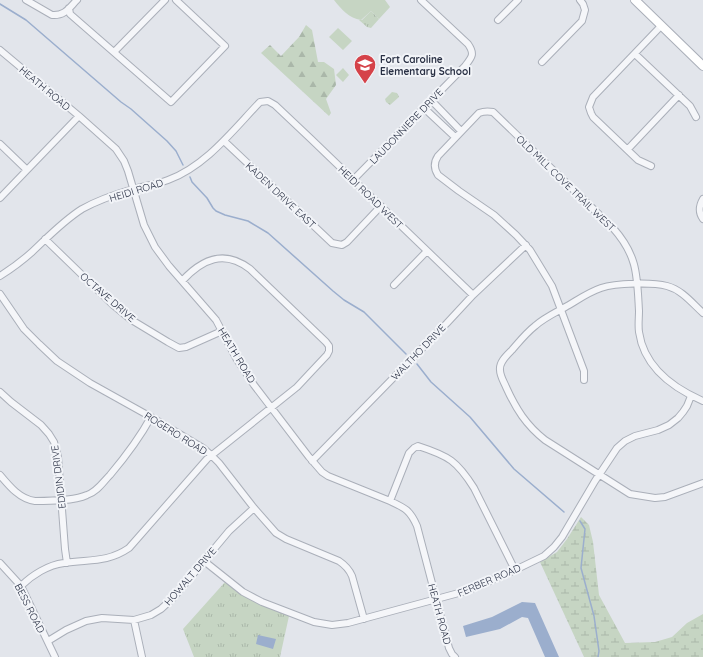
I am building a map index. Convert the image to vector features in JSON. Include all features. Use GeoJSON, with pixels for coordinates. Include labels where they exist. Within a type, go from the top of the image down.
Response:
{"type":"FeatureCollection","features":[{"type":"Feature","properties":{"kind":"street"},"geometry":{"type":"LineString","coordinates":[[26,0],[52,15],[63,14],[77,0]]}},
{"type":"Feature","properties":{"kind":"street"},"geometry":{"type":"LineString","coordinates":[[114,52],[165,0]]}},
{"type":"Feature","properties":{"kind":"street"},"geometry":{"type":"LineString","coordinates":[[69,8],[70,14],[171,102],[225,46],[176,0]]}},
{"type":"Feature","properties":{"kind":"street","name":"LAUDONNIERE DRIVE"},"geometry":{"type":"LineString","coordinates":[[353,180],[465,66],[472,54],[468,44],[421,0]]}},
{"type":"Feature","properties":{"kind":"street"},"geometry":{"type":"LineString","coordinates":[[498,20],[518,0]]}},
{"type":"Feature","properties":{"kind":"street"},"geometry":{"type":"LineString","coordinates":[[542,62],[582,20],[585,10],[580,0]]}},
{"type":"Feature","properties":{"kind":"street"},"geometry":{"type":"LineString","coordinates":[[635,0],[703,66]]}},
{"type":"Feature","properties":{"kind":"street"},"geometry":{"type":"LineString","coordinates":[[651,166],[638,160],[593,118],[589,107],[593,97],[662,26]]}},
{"type":"Feature","properties":{"kind":"street","name":"HEATH ROAD"},"geometry":{"type":"LineString","coordinates":[[0,50],[116,149],[124,161],[128,171],[144,225],[155,247],[168,266],[216,320],[245,372],[312,461],[328,476],[390,501],[409,512],[417,526],[449,648],[455,657]]}},
{"type":"Feature","properties":{"kind":"street"},"geometry":{"type":"LineString","coordinates":[[635,54],[690,106],[696,117]]}},
{"type":"Feature","properties":{"kind":"street"},"geometry":{"type":"LineString","coordinates":[[628,150],[679,95]]}},
{"type":"Feature","properties":{"kind":"street"},"geometry":{"type":"LineString","coordinates":[[431,100],[461,131],[438,156],[435,167],[436,172],[459,192],[494,215],[526,245],[552,286],[584,371],[584,380]]}},
{"type":"Feature","properties":{"kind":"street","name":"HEIDI ROAD"},"geometry":{"type":"LineString","coordinates":[[0,276],[20,262],[62,224],[82,210],[95,203],[133,189],[163,182],[184,173],[198,164],[224,141],[260,102],[268,101]]}},
{"type":"Feature","properties":{"kind":"street","name":"HEIDI ROAD WEST"},"geometry":{"type":"LineString","coordinates":[[268,101],[275,105],[472,295]]}},
{"type":"Feature","properties":{"kind":"street"},"geometry":{"type":"LineString","coordinates":[[424,108],[455,137]]}},
{"type":"Feature","properties":{"kind":"street","name":"OLD MILL COVE TRAIL WEST"},"geometry":{"type":"LineString","coordinates":[[461,131],[479,113],[488,111],[494,112],[614,228],[630,252],[636,269],[638,284],[639,332],[649,361],[668,381],[691,396],[703,401]]}},
{"type":"Feature","properties":{"kind":"street"},"geometry":{"type":"LineString","coordinates":[[0,198],[79,116]]}},
{"type":"Feature","properties":{"kind":"street","name":"KADEN DRIVE EAST"},"geometry":{"type":"LineString","coordinates":[[224,141],[332,243],[342,245],[347,242],[381,206]]}},
{"type":"Feature","properties":{"kind":"street"},"geometry":{"type":"LineString","coordinates":[[0,144],[27,170]]}},
{"type":"Feature","properties":{"kind":"street"},"geometry":{"type":"LineString","coordinates":[[703,199],[700,205],[700,213],[703,219]]}},
{"type":"Feature","properties":{"kind":"street","name":"OCTAVE DRIVE"},"geometry":{"type":"LineString","coordinates":[[45,239],[113,305],[130,319],[179,348],[186,347],[222,332]]}},
{"type":"Feature","properties":{"kind":"street","name":"WALTHO DRIVE"},"geometry":{"type":"LineString","coordinates":[[312,461],[447,323],[472,295],[526,245]]}},
{"type":"Feature","properties":{"kind":"street"},"geometry":{"type":"LineString","coordinates":[[394,285],[426,250]]}},
{"type":"Feature","properties":{"kind":"street"},"geometry":{"type":"LineString","coordinates":[[21,586],[43,570],[57,565],[108,558],[129,548],[202,463],[297,387],[329,351],[329,346],[321,336],[243,263],[227,258],[210,260],[196,268],[182,281]]}},
{"type":"Feature","properties":{"kind":"street"},"geometry":{"type":"LineString","coordinates":[[703,313],[684,295],[673,288],[663,285],[614,285],[599,289],[584,295],[561,310],[548,316],[534,327],[504,358],[499,368],[514,405],[529,426],[545,440],[630,494],[655,498],[664,497],[703,483]]}},
{"type":"Feature","properties":{"kind":"street","name":"ROGERO ROAD"},"geometry":{"type":"LineString","coordinates":[[0,294],[24,329],[57,361],[90,383],[203,448],[212,455],[276,533],[292,542],[339,561],[348,568],[352,576],[364,618]]}},
{"type":"Feature","properties":{"kind":"street","name":"EDIDIN DRIVE"},"geometry":{"type":"LineString","coordinates":[[0,392],[41,425],[53,439],[58,457],[67,563]]}},
{"type":"Feature","properties":{"kind":"street","name":"FERBER ROAD"},"geometry":{"type":"LineString","coordinates":[[204,561],[243,592],[262,602],[314,622],[332,625],[348,623],[466,591],[544,556],[562,537],[595,481],[617,448],[625,441],[635,436],[658,430],[669,425],[678,418],[688,406],[691,396]]}},
{"type":"Feature","properties":{"kind":"street"},"geometry":{"type":"LineString","coordinates":[[0,475],[18,494],[26,499],[35,501],[61,500],[88,495],[94,492],[129,452],[151,417]]}},
{"type":"Feature","properties":{"kind":"street"},"geometry":{"type":"LineString","coordinates":[[390,501],[414,448],[418,446],[441,454],[454,462],[461,469],[474,488],[515,570]]}},
{"type":"Feature","properties":{"kind":"street","name":"HOWALT DRIVE"},"geometry":{"type":"LineString","coordinates":[[48,641],[66,630],[94,619],[109,618],[134,620],[151,615],[161,609],[174,597],[229,531],[254,508]]}},
{"type":"Feature","properties":{"kind":"street","name":"BESS ROAD"},"geometry":{"type":"LineString","coordinates":[[0,563],[21,586],[55,657]]}},
{"type":"Feature","properties":{"kind":"street"},"geometry":{"type":"LineString","coordinates":[[134,620],[142,657]]}},
{"type":"Feature","properties":{"kind":"green space"},"geometry":{"type":"Polygon","coordinates":[[[334,0],[385,0],[390,7],[379,19],[371,11],[361,20],[346,13],[334,0]]]}},
{"type":"Feature","properties":{"kind":"green space"},"geometry":{"type":"Polygon","coordinates":[[[371,11],[379,19],[371,28],[367,27],[359,20],[362,20],[371,11]]]}},
{"type":"Feature","properties":{"kind":"green space"},"geometry":{"type":"Polygon","coordinates":[[[306,25],[312,30],[318,62],[324,62],[334,69],[336,85],[326,99],[331,113],[329,116],[261,53],[270,45],[281,56],[299,37],[306,25]]]}},
{"type":"Feature","properties":{"kind":"green space"},"geometry":{"type":"Polygon","coordinates":[[[338,28],[352,41],[343,50],[329,37],[338,28]]]}},
{"type":"Feature","properties":{"kind":"green space"},"geometry":{"type":"Polygon","coordinates":[[[343,68],[349,75],[343,82],[336,75],[343,68]]]}},
{"type":"Feature","properties":{"kind":"green space"},"geometry":{"type":"Polygon","coordinates":[[[392,92],[397,93],[399,97],[390,105],[385,99],[392,92]]]}},
{"type":"Feature","properties":{"kind":"green space"},"geometry":{"type":"Polygon","coordinates":[[[581,517],[589,525],[593,542],[599,595],[625,643],[655,642],[672,637],[687,623],[703,614],[703,657],[584,657],[540,562],[557,552],[581,517]]]}},
{"type":"Feature","properties":{"kind":"green space"},"geometry":{"type":"Polygon","coordinates":[[[225,582],[238,592],[289,616],[280,657],[194,657],[183,629],[225,582]]]}},
{"type":"Feature","properties":{"kind":"water"},"geometry":{"type":"Polygon","coordinates":[[[522,602],[535,603],[559,657],[545,657],[528,618],[522,617],[500,629],[466,637],[463,626],[492,617],[522,602]]]}},
{"type":"Feature","properties":{"kind":"water"},"geometry":{"type":"Polygon","coordinates":[[[258,635],[276,639],[273,649],[256,644],[258,635]]]}},
{"type":"Feature","properties":{"kind":"waterway"},"geometry":{"type":"LineString","coordinates":[[0,4],[26,20],[131,109],[167,141],[176,151],[183,165]]}},
{"type":"Feature","properties":{"kind":"waterway"},"geometry":{"type":"LineString","coordinates":[[190,177],[192,182],[207,198],[216,211],[248,221],[268,233],[333,291],[344,300],[364,312],[406,354]]}},
{"type":"Feature","properties":{"kind":"waterway"},"geometry":{"type":"LineString","coordinates":[[417,364],[431,382],[470,417],[514,469],[564,512]]}},
{"type":"Feature","properties":{"kind":"waterway"},"geometry":{"type":"LineString","coordinates":[[580,521],[585,529],[581,568],[594,616],[599,651],[598,657]]}},
{"type":"Feature","properties":{"kind":"place","name":"Fort Caroline Elementary School"},"geometry":{"type":"Point","coordinates":[365,84]}}]}
